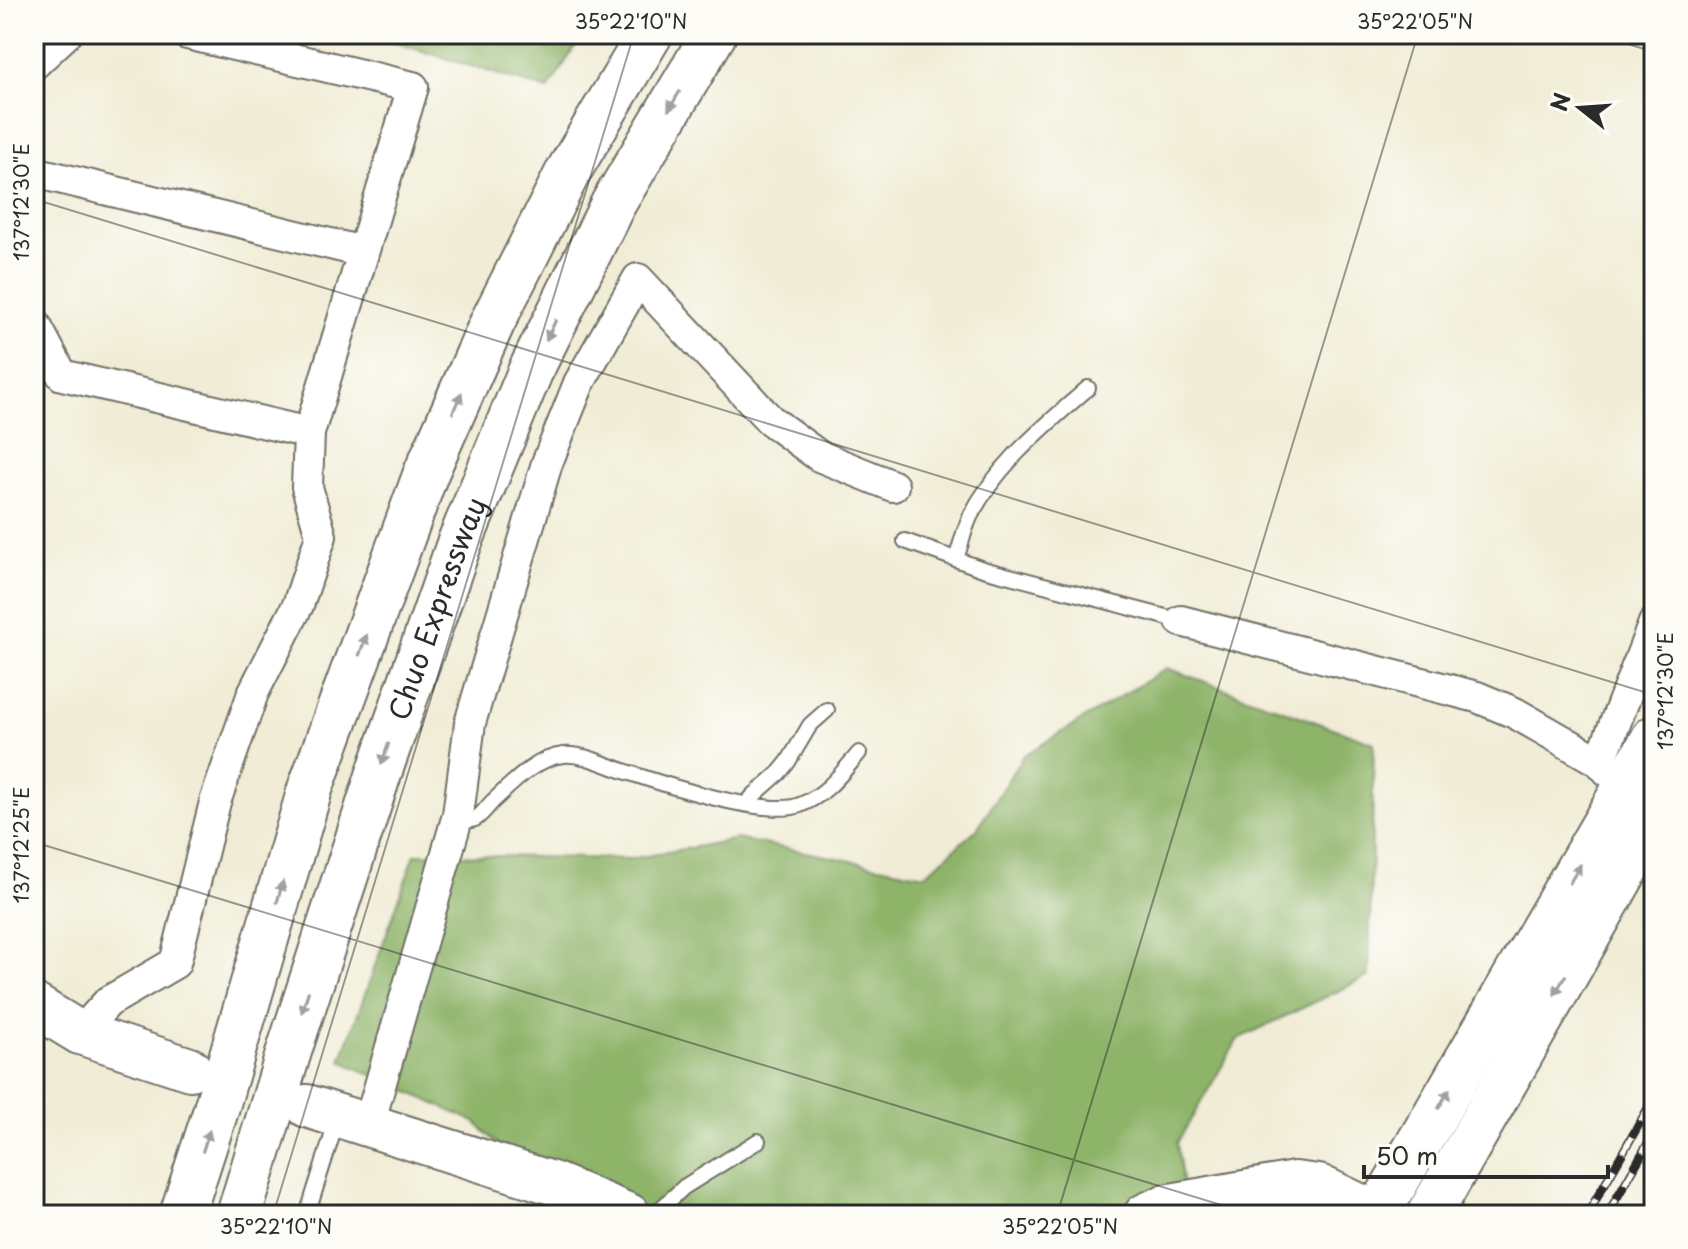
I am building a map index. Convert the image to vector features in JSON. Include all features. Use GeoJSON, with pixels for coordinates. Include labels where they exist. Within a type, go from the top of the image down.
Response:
{"type":"FeatureCollection","features":[{"type":"Feature","properties":{"kind":"highway","name":"Chuo Expressway"},"geometry":{"type":"LineString","coordinates":[[182,1215],[310,789],[426,473],[493,321],[568,172],[650,34]]}},
{"type":"Feature","properties":{"kind":"highway","name":"Chuo Expressway"},"geometry":{"type":"LineString","coordinates":[[239,1215],[379,773],[459,544],[530,372],[613,204],[714,34]]}},
{"type":"Feature","properties":{"kind":"highway"},"geometry":{"type":"LineString","coordinates":[[1378,1215],[1654,738]]}},
{"type":"Feature","properties":{"kind":"highway"},"geometry":{"type":"LineString","coordinates":[[1429,1215],[1654,820]]}},
{"type":"Feature","properties":{"kind":"street"},"geometry":{"type":"LineString","coordinates":[[34,64],[66,34]]}},
{"type":"Feature","properties":{"kind":"street"},"geometry":{"type":"LineString","coordinates":[[80,1033],[108,1002],[175,963],[215,802],[253,693],[298,605],[321,536],[307,487],[309,433],[413,87],[187,34]]}},
{"type":"Feature","properties":{"kind":"street"},"geometry":{"type":"LineString","coordinates":[[34,172],[363,252]]}},
{"type":"Feature","properties":{"kind":"street"},"geometry":{"type":"LineString","coordinates":[[629,1215],[555,1184],[338,1117],[456,821],[470,723],[547,463],[579,383],[638,279],[770,420],[819,456],[893,486]]}},
{"type":"Feature","properties":{"kind":"street"},"geometry":{"type":"LineString","coordinates":[[34,322],[62,375],[309,433]]}},
{"type":"Feature","properties":{"kind":"street"},"geometry":{"type":"LineString","coordinates":[[1181,621],[1477,697],[1515,713],[1627,783],[1654,623]]}},
{"type":"Feature","properties":{"kind":"street"},"geometry":{"type":"LineString","coordinates":[[34,1005],[80,1033],[190,1069]]}},
{"type":"Feature","properties":{"kind":"street"},"geometry":{"type":"LineString","coordinates":[[1266,1215],[1295,1183]]}},
{"type":"Feature","properties":{"kind":"street"},"geometry":{"type":"LineString","coordinates":[[1145,1215],[1165,1206],[1295,1183],[1319,1186],[1378,1215]]}},
{"type":"Feature","properties":{"kind":"lane"},"geometry":{"type":"LineString","coordinates":[[956,559],[969,519],[993,478],[1026,443],[1088,388]]}},
{"type":"Feature","properties":{"kind":"lane"},"geometry":{"type":"LineString","coordinates":[[905,541],[983,569],[1181,621]]}},
{"type":"Feature","properties":{"kind":"lane"},"geometry":{"type":"LineString","coordinates":[[746,804],[779,773],[810,725],[827,710]]}},
{"type":"Feature","properties":{"kind":"lane"},"geometry":{"type":"LineString","coordinates":[[456,821],[475,819],[540,762],[558,756],[574,755],[639,776],[746,804],[779,809],[797,807],[818,796],[836,782],[859,753]]}},
{"type":"Feature","properties":{"kind":"lane"},"geometry":{"type":"LineString","coordinates":[[307,1215],[338,1117]]}},
{"type":"Feature","properties":{"kind":"lane"},"geometry":{"type":"LineString","coordinates":[[654,1215],[684,1187],[758,1141]]}},
{"type":"Feature","properties":{"kind":"green space"},"geometry":{"type":"Polygon","coordinates":[[[367,34],[583,34],[548,90],[367,34]]]}},
{"type":"Feature","properties":{"kind":"green space"},"geometry":{"type":"Polygon","coordinates":[[[1167,668],[1374,743],[1369,976],[1238,1039],[1177,1143],[1187,1215],[570,1215],[475,1122],[341,1061],[415,854],[630,859],[737,839],[925,875],[977,829],[1023,756],[1167,668]]]}},
{"type":"Feature","properties":{"kind":"railway"},"geometry":{"type":"LineString","coordinates":[[1587,1215],[1654,1098]]}},
{"type":"Feature","properties":{"kind":"railway"},"geometry":{"type":"LineString","coordinates":[[1607,1215],[1654,1133]]}}]}
